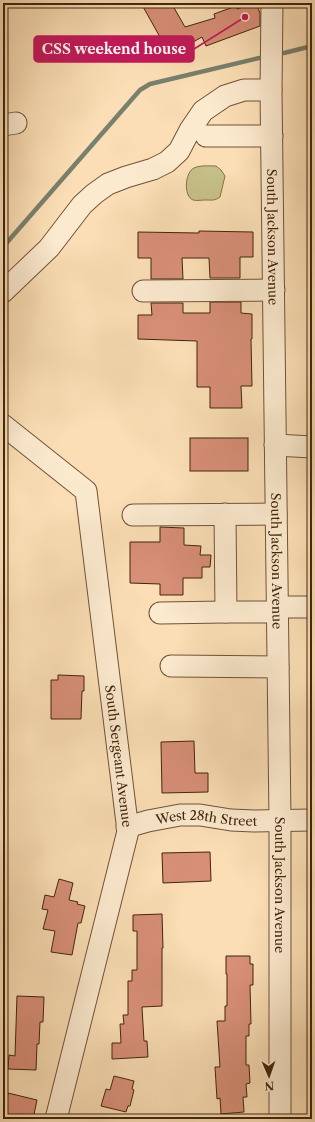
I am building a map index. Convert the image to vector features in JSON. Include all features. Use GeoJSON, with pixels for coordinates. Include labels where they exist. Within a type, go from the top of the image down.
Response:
{"type":"FeatureCollection","features":[{"type":"Feature","properties":{"kind":"street","name":"South Jackson Avenue"},"geometry":{"type":"LineString","coordinates":[[272,3],[271,90],[280,821],[280,1119]]}},
{"type":"Feature","properties":{"kind":"street"},"geometry":{"type":"LineString","coordinates":[[3,292],[48,248],[82,205],[94,194],[108,184],[153,169],[168,162],[179,151],[190,130],[203,111],[225,96],[244,90],[271,90]]}},
{"type":"Feature","properties":{"kind":"street"},"geometry":{"type":"LineString","coordinates":[[206,136],[272,136]]}},
{"type":"Feature","properties":{"kind":"street"},"geometry":{"type":"LineString","coordinates":[[143,291],[274,290]]}},
{"type":"Feature","properties":{"kind":"street","name":"South Sergeant Avenue"},"geometry":{"type":"LineString","coordinates":[[3,425],[86,491],[128,831],[56,1119]]}},
{"type":"Feature","properties":{"kind":"street"},"geometry":{"type":"LineString","coordinates":[[275,446],[312,447]]}},
{"type":"Feature","properties":{"kind":"street"},"geometry":{"type":"LineString","coordinates":[[225,514],[226,612]]}},
{"type":"Feature","properties":{"kind":"street"},"geometry":{"type":"LineString","coordinates":[[133,515],[276,514]]}},
{"type":"Feature","properties":{"kind":"street"},"geometry":{"type":"LineString","coordinates":[[160,613],[226,612],[312,607]]}},
{"type":"Feature","properties":{"kind":"street"},"geometry":{"type":"LineString","coordinates":[[171,666],[278,667]]}},
{"type":"Feature","properties":{"kind":"street","name":"West 28th Street"},"geometry":{"type":"LineString","coordinates":[[127,827],[148,821],[180,816],[200,815],[231,820],[312,820]]}},
{"type":"Feature","properties":{"kind":"shaded area"},"geometry":{"type":"Polygon","coordinates":[[[199,166],[216,166],[225,176],[220,197],[213,200],[193,200],[190,198],[186,184],[191,170],[199,166]]]}},
{"type":"Feature","properties":{"kind":"building"},"geometry":{"type":"Polygon","coordinates":[[[141,3],[168,3],[170,7],[173,6],[185,27],[215,18],[214,14],[236,6],[237,9],[256,3],[260,13],[260,26],[206,46],[202,37],[170,55],[141,3]]]}},
{"type":"Feature","properties":{"kind":"building"},"geometry":{"type":"Polygon","coordinates":[[[199,231],[253,232],[253,257],[240,257],[240,278],[210,278],[209,258],[182,258],[183,279],[151,279],[151,258],[138,258],[138,232],[199,233],[199,231]]]}},
{"type":"Feature","properties":{"kind":"building"},"geometry":{"type":"Polygon","coordinates":[[[210,302],[241,302],[241,313],[252,314],[252,386],[241,386],[242,408],[210,408],[210,387],[197,387],[197,341],[138,339],[138,315],[152,315],[151,303],[183,303],[183,313],[210,313],[210,302]]]}},
{"type":"Feature","properties":{"kind":"building"},"geometry":{"type":"Polygon","coordinates":[[[190,438],[248,438],[248,471],[190,471],[190,438]]]}},
{"type":"Feature","properties":{"kind":"building"},"geometry":{"type":"Polygon","coordinates":[[[160,527],[184,528],[184,545],[201,546],[200,555],[211,555],[210,567],[202,567],[202,578],[183,578],[183,595],[160,595],[160,584],[130,583],[130,542],[160,542],[160,527]]]}},
{"type":"Feature","properties":{"kind":"building"},"geometry":{"type":"Polygon","coordinates":[[[58,675],[84,676],[81,719],[51,719],[51,680],[58,680],[58,675]]]}},
{"type":"Feature","properties":{"kind":"building"},"geometry":{"type":"Polygon","coordinates":[[[194,741],[195,773],[208,773],[208,792],[162,793],[161,742],[194,741]]]}},
{"type":"Feature","properties":{"kind":"building"},"geometry":{"type":"Polygon","coordinates":[[[210,852],[211,881],[163,883],[162,853],[210,852]]]}},
{"type":"Feature","properties":{"kind":"building"},"geometry":{"type":"Polygon","coordinates":[[[59,879],[73,883],[69,900],[78,902],[77,904],[85,906],[81,923],[78,923],[72,955],[51,952],[55,931],[43,929],[48,910],[42,909],[45,895],[54,897],[59,879]]]}},
{"type":"Feature","properties":{"kind":"building"},"geometry":{"type":"Polygon","coordinates":[[[162,914],[162,1006],[142,1007],[144,1041],[147,1041],[148,1057],[112,1059],[112,1043],[121,1043],[120,1024],[124,1024],[123,1015],[128,1015],[128,981],[132,981],[132,970],[137,970],[137,931],[133,931],[133,915],[162,914]]]}},
{"type":"Feature","properties":{"kind":"building"},"geometry":{"type":"Polygon","coordinates":[[[226,956],[250,956],[250,964],[253,964],[253,985],[250,985],[251,1024],[249,1024],[249,1036],[246,1036],[246,1065],[249,1065],[250,1083],[246,1084],[247,1097],[243,1097],[244,1112],[221,1114],[220,1098],[217,1099],[215,1067],[220,1067],[217,1021],[225,1021],[225,1006],[227,1006],[226,956]]]}},
{"type":"Feature","properties":{"kind":"building"},"geometry":{"type":"Polygon","coordinates":[[[17,996],[44,997],[43,1022],[40,1022],[39,1044],[37,1044],[36,1070],[8,1069],[9,1055],[15,1056],[17,996]]]}},
{"type":"Feature","properties":{"kind":"building"},"geometry":{"type":"Polygon","coordinates":[[[114,1076],[134,1081],[132,1089],[134,1090],[130,1106],[128,1106],[126,1112],[101,1106],[106,1089],[110,1090],[114,1076]]]}},
{"type":"Feature","properties":{"kind":"building"},"geometry":{"type":"Polygon","coordinates":[[[8,1093],[37,1100],[33,1119],[3,1119],[8,1093]]]}},
{"type":"Feature","properties":{"kind":"waterway"},"geometry":{"type":"LineString","coordinates":[[284,53],[312,46]]}},
{"type":"Feature","properties":{"kind":"waterway"},"geometry":{"type":"LineString","coordinates":[[3,247],[140,90],[150,84],[259,58]]}},
{"type":"Feature","properties":{"kind":"place","name":"CSS weekend house"},"geometry":{"type":"Point","coordinates":[245,17]}}]}
